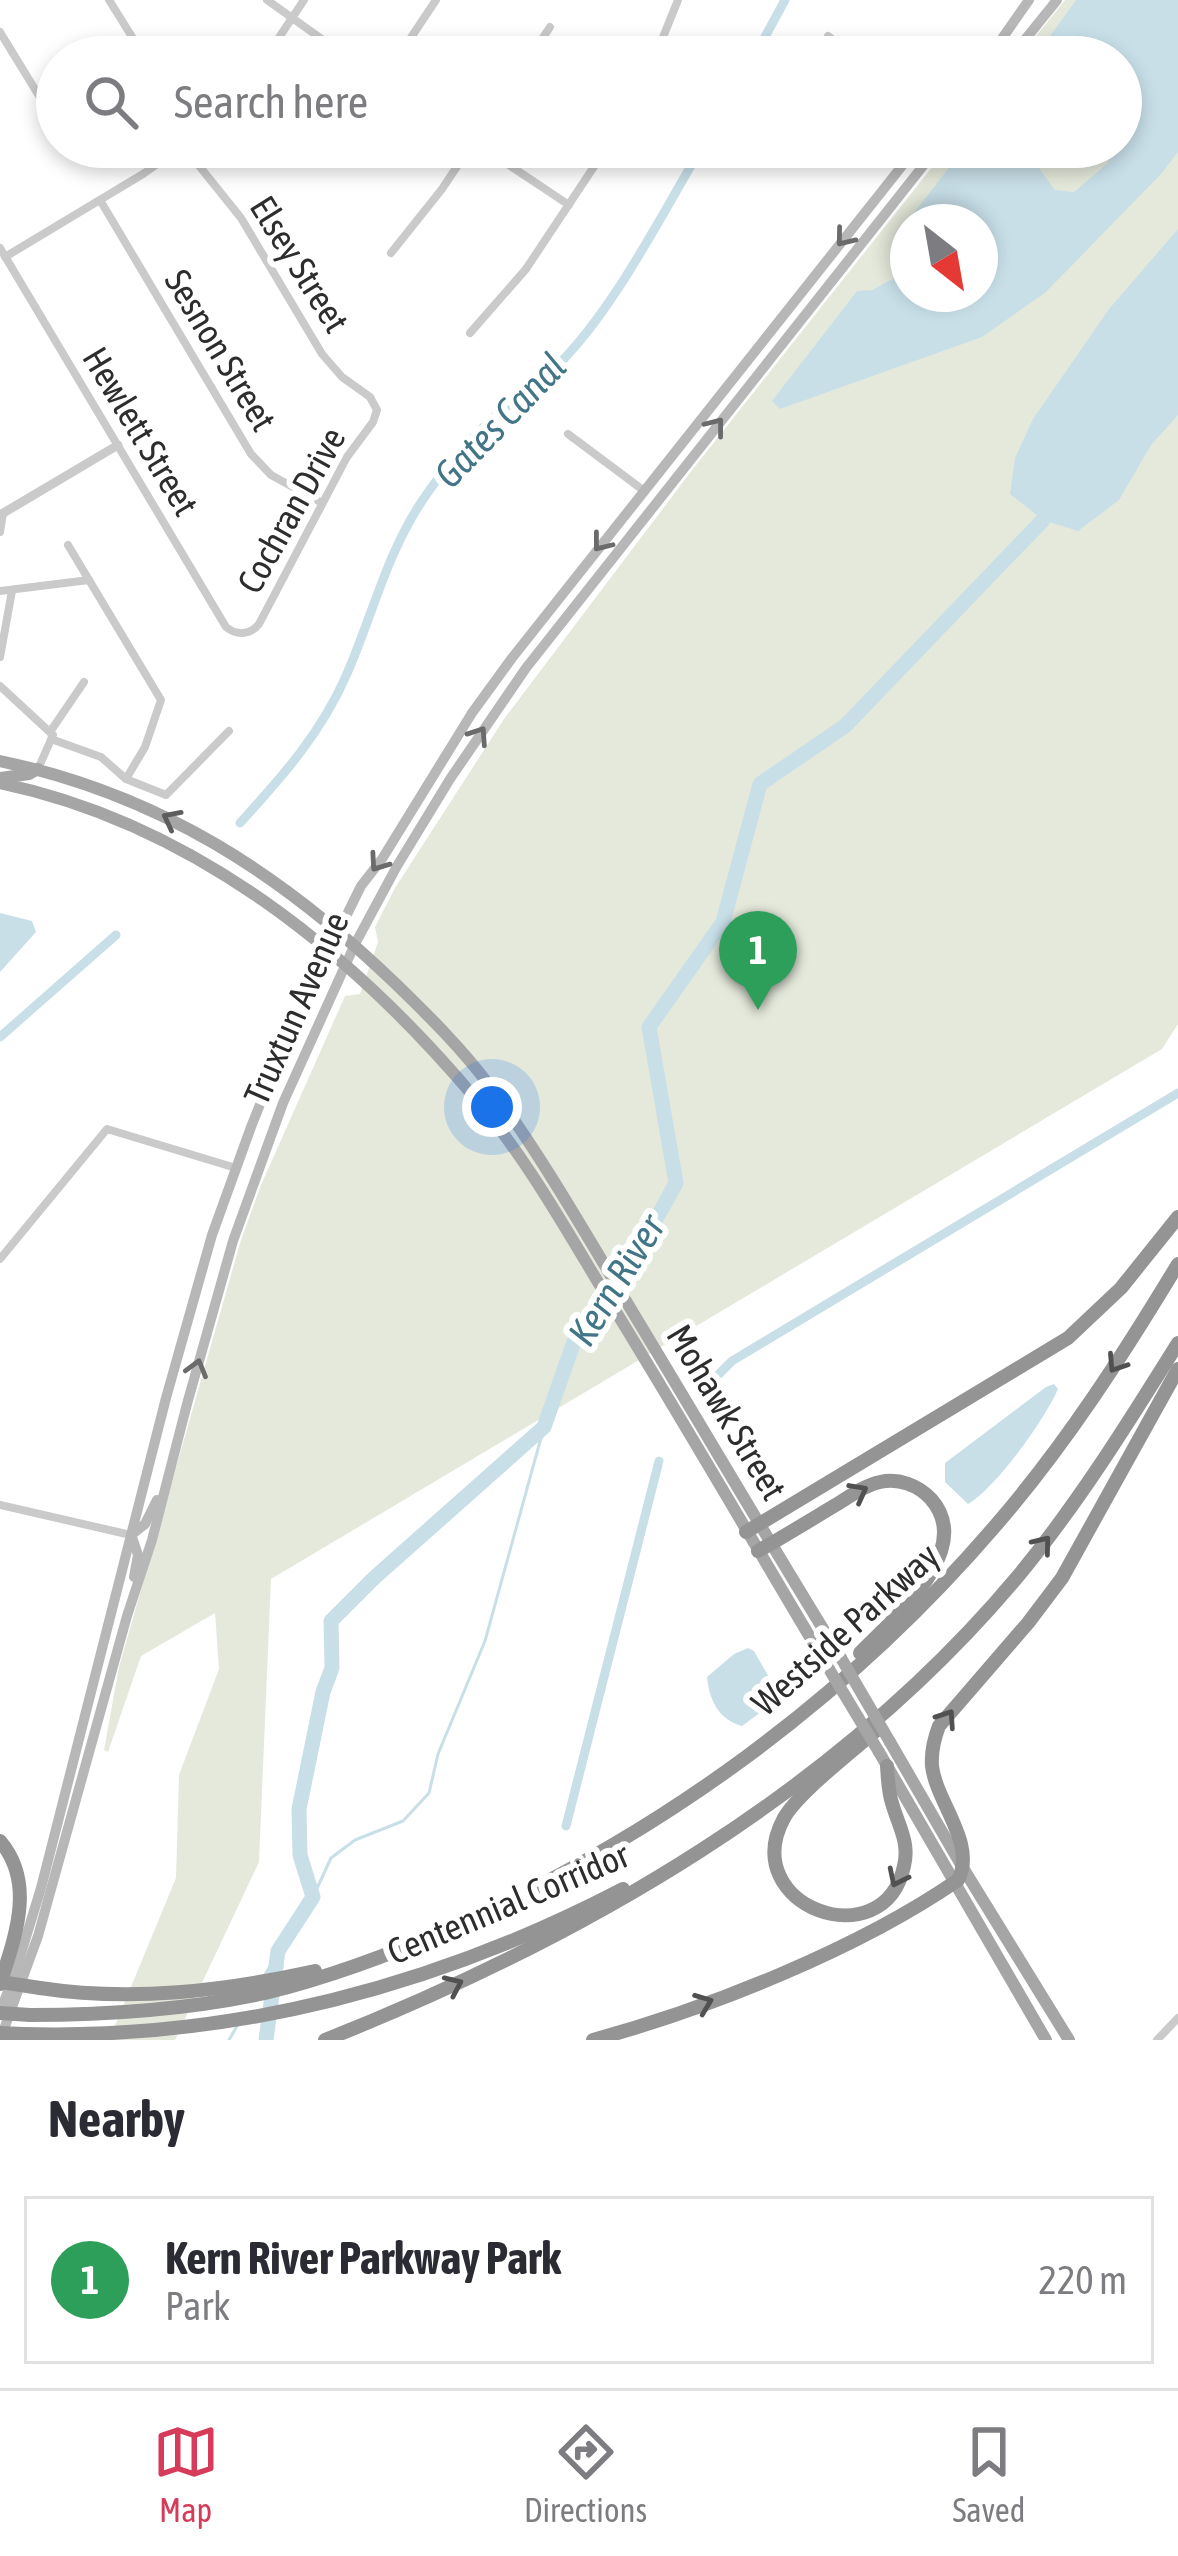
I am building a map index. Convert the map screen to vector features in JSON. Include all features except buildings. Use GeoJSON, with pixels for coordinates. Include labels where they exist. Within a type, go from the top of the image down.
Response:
{"type":"FeatureCollection","features":[{"type":"Feature","properties":{"kind":"highway"},"geometry":{"type":"LineString","coordinates":[[753,1528],[1068,1338],[1121,1288],[1178,1217]]}},
{"type":"Feature","properties":{"kind":"highway","name":"Westside Parkway"},"geometry":{"type":"LineString","coordinates":[[378,1956],[452,1928],[591,1858],[751,1754],[856,1668],[985,1538],[1078,1420],[1178,1264]]}},
{"type":"Feature","properties":{"kind":"highway"},"geometry":{"type":"LineString","coordinates":[[885,1753],[890,1798],[905,1842],[904,1868],[897,1885],[876,1906],[854,1915],[830,1915],[809,1907],[786,1886],[778,1867],[778,1837],[785,1817],[968,1639],[1104,1462],[1178,1343]]}},
{"type":"Feature","properties":{"kind":"highway"},"geometry":{"type":"LineString","coordinates":[[593,2040],[783,1972],[848,1942],[961,1877],[959,1841],[933,1773],[936,1734],[943,1719],[1062,1578],[1178,1369]]}},
{"type":"Feature","properties":{"kind":"highway"},"geometry":{"type":"LineString","coordinates":[[751,1754],[903,1608],[939,1562],[945,1534],[940,1513],[927,1495],[909,1484],[885,1481],[861,1489],[764,1548]]}},
{"type":"Feature","properties":{"kind":"highway"},"geometry":{"type":"LineString","coordinates":[[325,2040],[559,1934],[649,1884],[742,1822],[881,1713],[1015,1579]]}},
{"type":"Feature","properties":{"kind":"highway","name":"Centennial Corridor"},"geometry":{"type":"LineString","coordinates":[[0,2036],[103,2036],[222,2024],[362,1996],[453,1966],[557,1922],[742,1822]]}},
{"type":"Feature","properties":{"kind":"highway"},"geometry":{"type":"LineString","coordinates":[[0,1841],[16,1865],[22,1890],[0,1983],[119,1995],[191,1991],[262,1982],[378,1956]]}},
{"type":"Feature","properties":{"kind":"highway","name":"Centennial Corridor"},"geometry":{"type":"LineString","coordinates":[[0,2013],[112,2014],[230,2000],[296,1985],[378,1956]]}},
{"type":"Feature","properties":{"kind":"main road"},"geometry":{"type":"LineString","coordinates":[[1004,36],[1029,0]]}},
{"type":"Feature","properties":{"kind":"main road"},"geometry":{"type":"LineString","coordinates":[[1028,36],[1057,0]]}},
{"type":"Feature","properties":{"kind":"main road","name":"Truxtun Avenue"},"geometry":{"type":"LineString","coordinates":[[0,2013],[41,1888],[212,1235],[280,1053],[338,930],[472,713],[522,644],[900,168]]}},
{"type":"Feature","properties":{"kind":"main road","name":"Truxtun Avenue"},"geometry":{"type":"LineString","coordinates":[[0,2036],[38,1936],[233,1241],[283,1103],[355,944],[414,838],[547,640],[919,168]]}},
{"type":"Feature","properties":{"kind":"main road"},"geometry":{"type":"LineString","coordinates":[[630,536],[645,501],[643,490]]}},
{"type":"Feature","properties":{"kind":"main road","name":"Mohawk Street"},"geometry":{"type":"LineString","coordinates":[[0,761],[133,801],[237,856],[355,944],[452,1040],[488,1083],[552,1178],[650,1341],[829,1669],[963,1868],[1069,2040]]}},
{"type":"Feature","properties":{"kind":"main road"},"geometry":{"type":"LineString","coordinates":[[0,781],[38,769]]}},
{"type":"Feature","properties":{"kind":"main road","name":"Mohawk Street"},"geometry":{"type":"LineString","coordinates":[[0,781],[96,809],[230,878],[345,966],[441,1060],[477,1100],[544,1192],[753,1528]]}},
{"type":"Feature","properties":{"kind":"main road"},"geometry":{"type":"LineString","coordinates":[[187,852],[203,847],[237,856]]}},
{"type":"Feature","properties":{"kind":"main road"},"geometry":{"type":"LineString","coordinates":[[128,1616],[138,1555],[131,1535],[145,1524],[166,1480]]}},
{"type":"Feature","properties":{"kind":"main road","name":"Mohawk Street"},"geometry":{"type":"LineString","coordinates":[[764,1548],[841,1658],[885,1753],[1046,2040]]}},
{"type":"Feature","properties":{"kind":"main road"},"geometry":{"type":"LineString","coordinates":[[90,1755],[87,1746],[99,1697],[94,1676]]}},
{"type":"Feature","properties":{"kind":"street"},"geometry":{"type":"LineString","coordinates":[[109,0],[132,36]]}},
{"type":"Feature","properties":{"kind":"street"},"geometry":{"type":"LineString","coordinates":[[267,0],[315,36]]}},
{"type":"Feature","properties":{"kind":"street"},"geometry":{"type":"LineString","coordinates":[[280,36],[304,0]]}},
{"type":"Feature","properties":{"kind":"street"},"geometry":{"type":"LineString","coordinates":[[412,36],[436,0]]}},
{"type":"Feature","properties":{"kind":"street"},"geometry":{"type":"LineString","coordinates":[[663,36],[678,0]]}},
{"type":"Feature","properties":{"kind":"street"},"geometry":{"type":"LineString","coordinates":[[544,36],[550,27]]}},
{"type":"Feature","properties":{"kind":"street"},"geometry":{"type":"LineString","coordinates":[[0,32],[36,91]]}},
{"type":"Feature","properties":{"kind":"street"},"geometry":{"type":"LineString","coordinates":[[3,252],[150,168]]}},
{"type":"Feature","properties":{"kind":"street","name":"Elsey Street"},"geometry":{"type":"LineString","coordinates":[[200,168],[241,218],[322,353],[375,404]]}},
{"type":"Feature","properties":{"kind":"street"},"geometry":{"type":"LineString","coordinates":[[391,253],[456,168]]}},
{"type":"Feature","properties":{"kind":"street"},"geometry":{"type":"LineString","coordinates":[[514,168],[569,205]]}},
{"type":"Feature","properties":{"kind":"street"},"geometry":{"type":"LineString","coordinates":[[470,333],[511,289],[593,168]]}},
{"type":"Feature","properties":{"kind":"street","name":"Sesnon Street"},"geometry":{"type":"LineString","coordinates":[[100,200],[251,454],[271,475],[322,504]]}},
{"type":"Feature","properties":{"kind":"street","name":"Hewlett Street"},"geometry":{"type":"LineString","coordinates":[[3,252],[226,627],[242,634]]}},
{"type":"Feature","properties":{"kind":"street","name":"Cochran Drive"},"geometry":{"type":"LineString","coordinates":[[242,634],[259,624],[347,457],[376,416],[375,404]]}},
{"type":"Feature","properties":{"kind":"street"},"geometry":{"type":"LineString","coordinates":[[568,434],[643,490]]}},
{"type":"Feature","properties":{"kind":"street"},"geometry":{"type":"LineString","coordinates":[[0,532],[1,514],[118,445]]}},
{"type":"Feature","properties":{"kind":"street"},"geometry":{"type":"LineString","coordinates":[[68,545],[161,700],[145,746],[126,779]]}},
{"type":"Feature","properties":{"kind":"street"},"geometry":{"type":"LineString","coordinates":[[0,591],[89,580]]}},
{"type":"Feature","properties":{"kind":"street"},"geometry":{"type":"LineString","coordinates":[[0,657],[12,591]]}},
{"type":"Feature","properties":{"kind":"street"},"geometry":{"type":"LineString","coordinates":[[38,769],[51,735],[84,682]]}},
{"type":"Feature","properties":{"kind":"street"},"geometry":{"type":"LineString","coordinates":[[1,688],[51,735],[101,757],[126,779],[166,795],[230,731]]}},
{"type":"Feature","properties":{"kind":"street"},"geometry":{"type":"LineString","coordinates":[[0,1259],[107,1129],[236,1168]]}},
{"type":"Feature","properties":{"kind":"street"},"geometry":{"type":"LineString","coordinates":[[0,1505],[131,1535]]}},
{"type":"Feature","properties":{"kind":"street"},"geometry":{"type":"LineString","coordinates":[[1156,2040],[1178,2018]]}},
{"type":"Feature","properties":{"kind":"shaded area"},"geometry":{"type":"Polygon","coordinates":[[[1065,0],[1178,0],[1178,1024],[1162,1049],[271,1579],[259,1862],[175,2040],[109,2040],[176,1878],[179,1775],[219,1669],[215,1613],[141,1656],[108,1752],[104,1750],[119,1667],[241,1240],[345,996],[360,994],[378,942],[375,927],[504,719],[689,474],[890,220],[890,312],[998,312],[998,204],[903,204],[931,168],[1142,168],[1142,36],[1036,36],[1065,0]]]}},
{"type":"Feature","properties":{"kind":"water"},"geometry":{"type":"Polygon","coordinates":[[[1076,0],[1178,0],[1178,152],[1046,292],[982,337],[780,409],[772,401],[857,291],[872,290],[890,280],[890,312],[998,312],[998,204],[921,204],[949,168],[1040,168],[1055,190],[1074,192],[1102,168],[1142,168],[1142,36],[1050,36],[1076,0]]]}},
{"type":"Feature","properties":{"kind":"water"},"geometry":{"type":"Polygon","coordinates":[[[1178,229],[1178,415],[1151,445],[1119,500],[1078,531],[1043,520],[1010,494],[1015,458],[1033,419],[1109,309],[1178,229]]]}},
{"type":"Feature","properties":{"kind":"water"},"geometry":{"type":"Polygon","coordinates":[[[0,913],[32,921],[36,932],[0,972],[0,913]]]}},
{"type":"Feature","properties":{"kind":"water"},"geometry":{"type":"Polygon","coordinates":[[[1054,1384],[1058,1389],[1031,1434],[992,1484],[968,1504],[945,1482],[945,1463],[1054,1384]]]}},
{"type":"Feature","properties":{"kind":"water"},"geometry":{"type":"Polygon","coordinates":[[[748,1648],[778,1693],[777,1700],[742,1726],[717,1708],[707,1677],[748,1648]]]}},
{"type":"Feature","properties":{"kind":"waterway","name":"Gates Canal"},"geometry":{"type":"LineString","coordinates":[[765,36],[785,0]]}},
{"type":"Feature","properties":{"kind":"waterway","name":"Gates Canal"},"geometry":{"type":"LineString","coordinates":[[240,823],[325,717],[389,565],[422,501],[473,437],[549,374],[577,344],[635,262],[690,168]]}},
{"type":"Feature","properties":{"kind":"waterway","name":"Kern River"},"geometry":{"type":"LineString","coordinates":[[266,2040],[278,1951],[313,1897],[300,1855],[299,1809],[332,1668],[331,1621],[544,1427],[575,1339],[649,1232],[676,1183],[649,1027],[723,922],[760,784],[845,726],[1043,520],[1052,505]]}},
{"type":"Feature","properties":{"kind":"waterway","name":"Gates Canal"},"geometry":{"type":"LineString","coordinates":[[0,1037],[116,935]]}},
{"type":"Feature","properties":{"kind":"waterway"},"geometry":{"type":"LineString","coordinates":[[716,1377],[732,1361],[1178,1093]]}},
{"type":"Feature","properties":{"kind":"waterway"},"geometry":{"type":"LineString","coordinates":[[313,1897],[331,1858],[355,1840],[403,1821],[429,1793],[438,1754],[485,1641],[544,1427]]}},
{"type":"Feature","properties":{"kind":"waterway"},"geometry":{"type":"LineString","coordinates":[[566,1826],[659,1461]]}},
{"type":"Feature","properties":{"kind":"waterway"},"geometry":{"type":"LineString","coordinates":[[265,1975],[278,1951]]}},
{"type":"Feature","properties":{"kind":"waterway"},"geometry":{"type":"LineString","coordinates":[[229,2040],[237,2026]]}},
{"type":"Feature","properties":{"kind":"place","name":"Kern River Parkway Park"},"geometry":{"type":"Point","coordinates":[758,1010]}}]}
